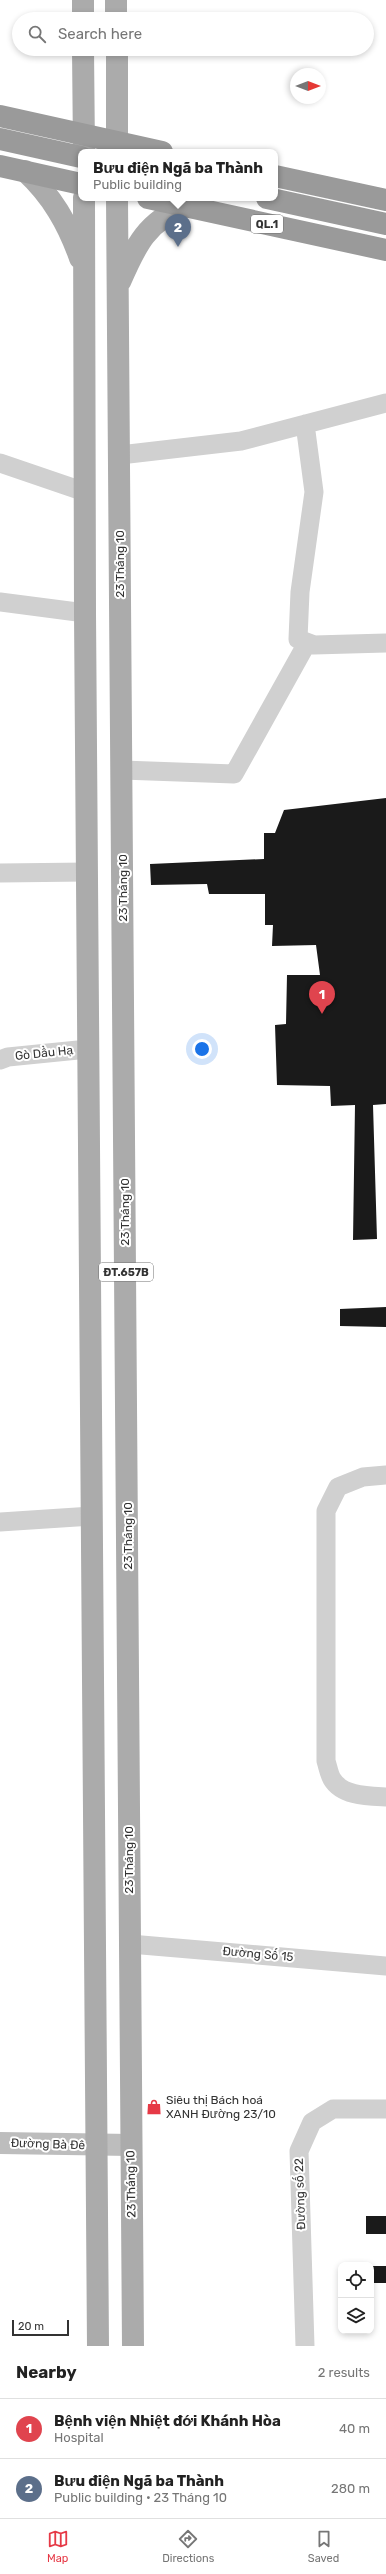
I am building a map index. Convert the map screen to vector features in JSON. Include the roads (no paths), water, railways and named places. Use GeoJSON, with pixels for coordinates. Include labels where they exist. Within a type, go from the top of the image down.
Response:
{"type":"FeatureCollection","features":[{"type":"Feature","properties":{"kind":"highway"},"geometry":{"type":"LineString","coordinates":[[0,116],[84,143],[135,149]]}},
{"type":"Feature","properties":{"kind":"highway"},"geometry":{"type":"LineString","coordinates":[[0,139],[78,156]]}},
{"type":"Feature","properties":{"kind":"highway"},"geometry":{"type":"LineString","coordinates":[[0,166],[78,183]]}},
{"type":"Feature","properties":{"kind":"highway"},"geometry":{"type":"LineString","coordinates":[[278,177],[386,200]]}},
{"type":"Feature","properties":{"kind":"highway","name":"QL.1"},"geometry":{"type":"LineString","coordinates":[[278,200],[386,224]]}},
{"type":"Feature","properties":{"kind":"highway","name":"QL.1"},"geometry":{"type":"LineString","coordinates":[[162,201],[386,250]]}},
{"type":"Feature","properties":{"kind":"main road"},"geometry":{"type":"LineString","coordinates":[[83,0],[83,12]]}},
{"type":"Feature","properties":{"kind":"main road"},"geometry":{"type":"LineString","coordinates":[[116,0],[116,12]]}},
{"type":"Feature","properties":{"kind":"main road"},"geometry":{"type":"LineString","coordinates":[[83,56],[84,143]]}},
{"type":"Feature","properties":{"kind":"main road"},"geometry":{"type":"LineString","coordinates":[[117,56],[117,147]]}},
{"type":"Feature","properties":{"kind":"main road","name":"ĐT.657B"},"geometry":{"type":"LineString","coordinates":[[25,171],[51,199],[64,220],[84,271]]}},
{"type":"Feature","properties":{"kind":"main road","name":"ĐT.657B"},"geometry":{"type":"LineString","coordinates":[[84,201],[85,613],[98,2346]]}},
{"type":"Feature","properties":{"kind":"main road","name":"23 Tháng 10"},"geometry":{"type":"LineString","coordinates":[[117,201],[133,2346]]}},
{"type":"Feature","properties":{"kind":"main road","name":"ĐT.657B"},"geometry":{"type":"LineString","coordinates":[[118,288],[137,246],[146,232],[165,216],[186,206]]}},
{"type":"Feature","properties":{"kind":"street"},"geometry":{"type":"LineString","coordinates":[[120,455],[220,445],[386,403]]}},
{"type":"Feature","properties":{"kind":"street"},"geometry":{"type":"LineString","coordinates":[[305,424],[314,492],[300,592],[298,638],[314,645],[386,644]]}},
{"type":"Feature","properties":{"kind":"street"},"geometry":{"type":"LineString","coordinates":[[0,463],[85,492]]}},
{"type":"Feature","properties":{"kind":"street"},"geometry":{"type":"LineString","coordinates":[[0,602],[85,613]]}},
{"type":"Feature","properties":{"kind":"street"},"geometry":{"type":"LineString","coordinates":[[122,770],[234,774],[307,642]]}},
{"type":"Feature","properties":{"kind":"street"},"geometry":{"type":"LineString","coordinates":[[0,873],[87,872]]}},
{"type":"Feature","properties":{"kind":"street","name":"Gò Dầu Hạ"},"geometry":{"type":"LineString","coordinates":[[0,1060],[8,1056],[88,1048]]}},
{"type":"Feature","properties":{"kind":"street"},"geometry":{"type":"LineString","coordinates":[[386,1474],[363,1477],[338,1487],[326,1511],[326,1761],[332,1779],[345,1791],[368,1796],[386,1796]]}},
{"type":"Feature","properties":{"kind":"street"},"geometry":{"type":"LineString","coordinates":[[0,1522],[92,1516]]}},
{"type":"Feature","properties":{"kind":"street","name":"Đường Số 15"},"geometry":{"type":"LineString","coordinates":[[130,1944],[386,1966]]}},
{"type":"Feature","properties":{"kind":"street","name":"Đường số 22"},"geometry":{"type":"LineString","coordinates":[[305,2346],[299,2151],[312,2122],[333,2109],[386,2109]]}},
{"type":"Feature","properties":{"kind":"street","name":"Đường Bà Đê"},"geometry":{"type":"LineString","coordinates":[[0,2143],[97,2146],[131,2145]]}},
{"type":"Feature","properties":{"kind":"place","name":"Bưu điện Ngã ba Thành"},"geometry":{"type":"Point","coordinates":[178,247]}},
{"type":"Feature","properties":{"kind":"place","name":"Bệnh viện Nhiệt đới Khánh Hòa"},"geometry":{"type":"Point","coordinates":[322,1014]}},
{"type":"Feature","properties":{"kind":"place","name":"Siêu thị Bách hoá XANH Đường 23/10"},"geometry":{"type":"Point","coordinates":[154,2107]}}]}
